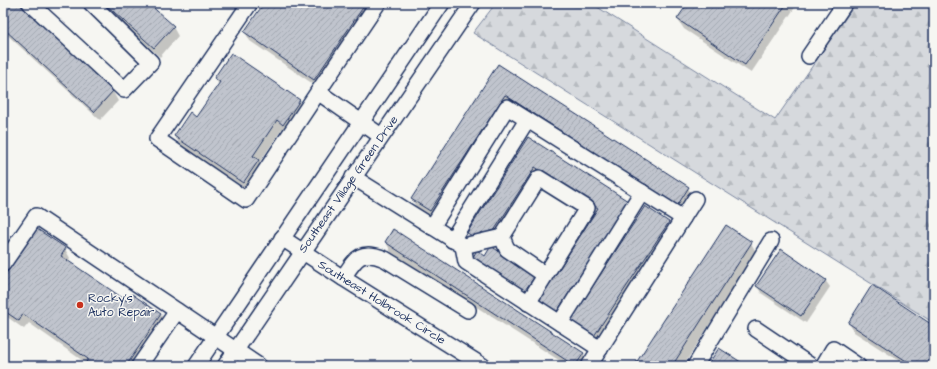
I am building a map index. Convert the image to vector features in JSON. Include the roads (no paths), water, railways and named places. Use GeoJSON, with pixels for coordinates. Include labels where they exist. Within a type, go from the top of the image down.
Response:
{"type":"FeatureCollection","features":[{"type":"Feature","properties":{"kind":"street"},"geometry":{"type":"LineString","coordinates":[[30,3],[124,90],[151,62],[91,3]]}},
{"type":"Feature","properties":{"kind":"street"},"geometry":{"type":"LineString","coordinates":[[250,3],[157,139],[246,200],[378,3]]}},
{"type":"Feature","properties":{"kind":"street","name":"Southeast Village Green Drive"},"geometry":{"type":"LineString","coordinates":[[196,366],[442,3]]}},
{"type":"Feature","properties":{"kind":"street","name":"Southeast Village Green Drive"},"geometry":{"type":"LineString","coordinates":[[225,366],[302,251],[473,3]]}},
{"type":"Feature","properties":{"kind":"street"},"geometry":{"type":"LineString","coordinates":[[810,56],[845,3]]}},
{"type":"Feature","properties":{"kind":"street"},"geometry":{"type":"LineString","coordinates":[[318,92],[381,136]]}},
{"type":"Feature","properties":{"kind":"street"},"geometry":{"type":"LineString","coordinates":[[432,227],[507,107],[683,218]]}},
{"type":"Feature","properties":{"kind":"street"},"geometry":{"type":"LineString","coordinates":[[458,243],[527,120]]}},
{"type":"Feature","properties":{"kind":"street"},"geometry":{"type":"LineString","coordinates":[[353,177],[458,243],[466,262],[600,349]]}},
{"type":"Feature","properties":{"kind":"street"},"geometry":{"type":"LineString","coordinates":[[502,237],[539,178],[587,208],[528,302]]}},
{"type":"Feature","properties":{"kind":"street"},"geometry":{"type":"LineString","coordinates":[[560,323],[642,192]]}},
{"type":"Feature","properties":{"kind":"street"},"geometry":{"type":"LineString","coordinates":[[589,366],[695,199]]}},
{"type":"Feature","properties":{"kind":"street"},"geometry":{"type":"LineString","coordinates":[[3,264],[36,216],[259,366]]}},
{"type":"Feature","properties":{"kind":"street"},"geometry":{"type":"LineString","coordinates":[[458,243],[502,237]]}},
{"type":"Feature","properties":{"kind":"street"},"geometry":{"type":"LineString","coordinates":[[502,237],[507,249],[545,275]]}},
{"type":"Feature","properties":{"kind":"street","name":"Southeast Holbrook Circle"},"geometry":{"type":"LineString","coordinates":[[282,238],[483,366]]}},
{"type":"Feature","properties":{"kind":"street"},"geometry":{"type":"LineString","coordinates":[[696,366],[771,241]]}},
{"type":"Feature","properties":{"kind":"street"},"geometry":{"type":"LineString","coordinates":[[343,278],[357,258],[364,254],[372,254],[385,259],[468,310]]}},
{"type":"Feature","properties":{"kind":"street"},"geometry":{"type":"LineString","coordinates":[[139,366],[177,311]]}},
{"type":"Feature","properties":{"kind":"street"},"geometry":{"type":"LineString","coordinates":[[756,330],[811,366]]}},
{"type":"Feature","properties":{"kind":"street"},"geometry":{"type":"LineString","coordinates":[[823,366],[833,350],[858,366]]}},
{"type":"Feature","properties":{"kind":"place","name":"Rocky's Auto Repair"},"geometry":{"type":"Point","coordinates":[80,305]}}]}
